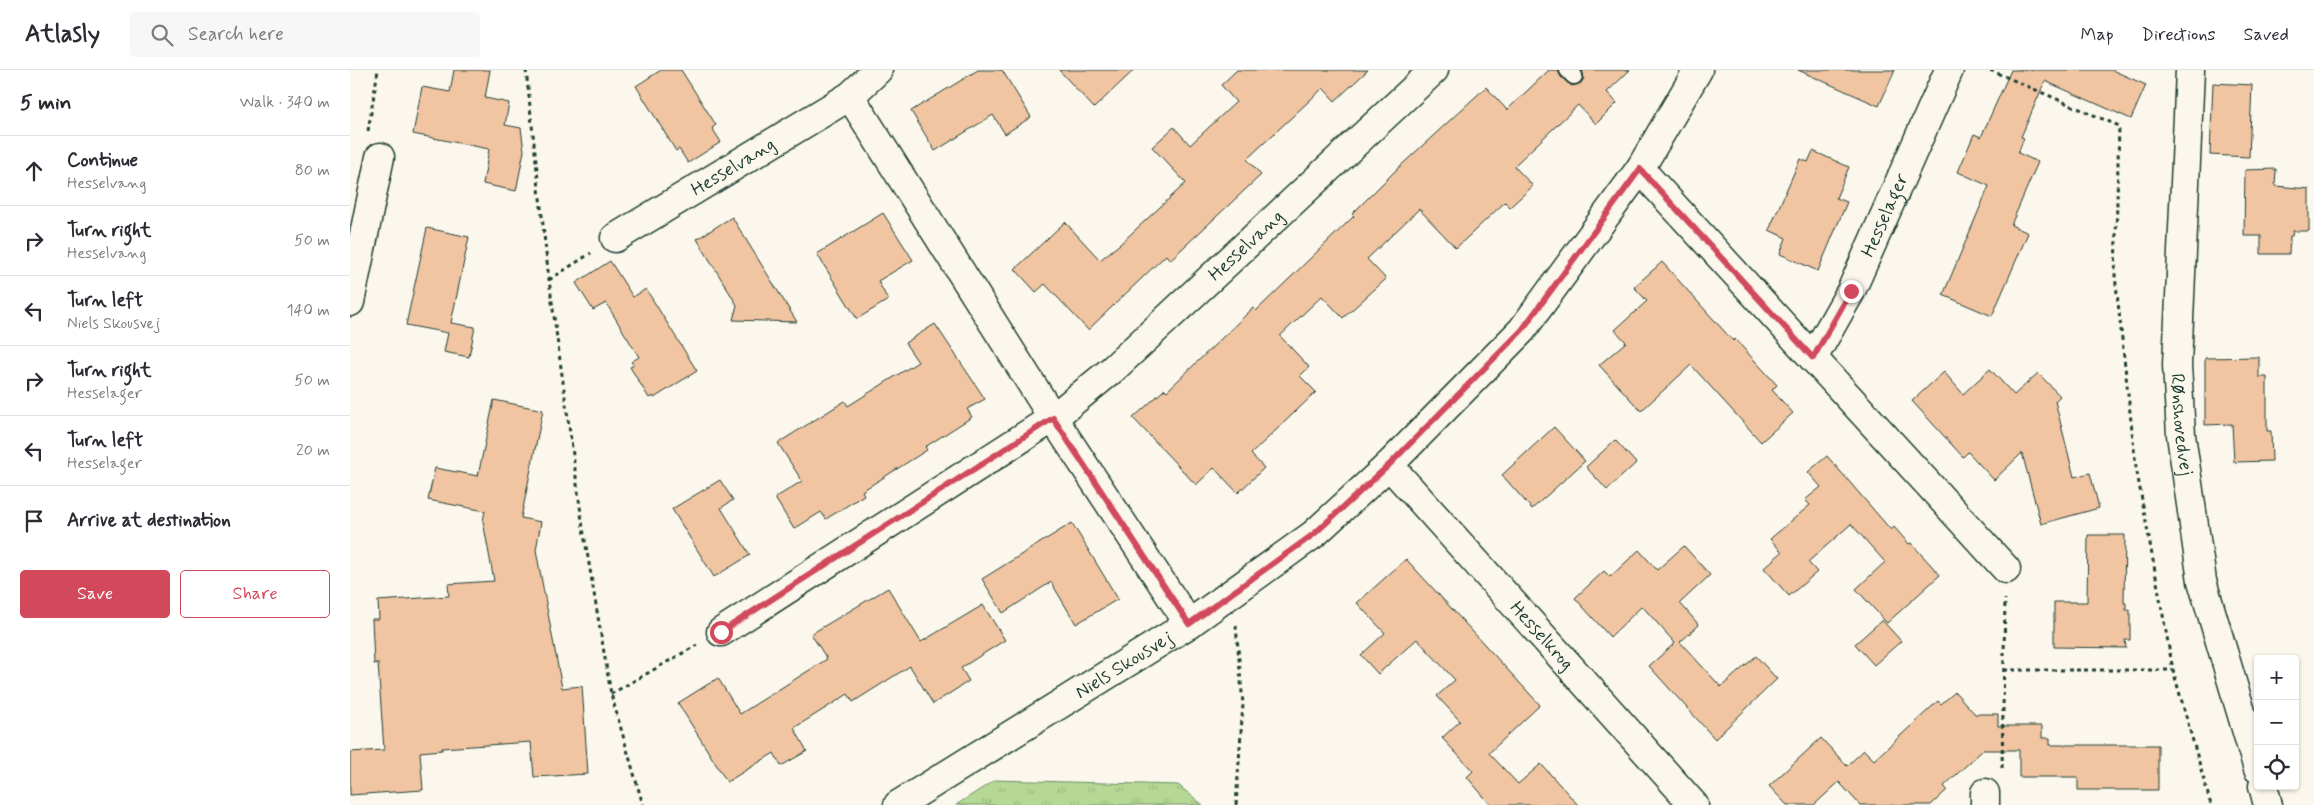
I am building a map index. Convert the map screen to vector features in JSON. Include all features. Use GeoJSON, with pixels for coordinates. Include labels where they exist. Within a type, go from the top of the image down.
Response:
{"type":"FeatureCollection","features":[{"type":"Feature","properties":{"kind":"street","name":"Hesselvang"},"geometry":{"type":"LineString","coordinates":[[615,238],[850,96],[878,70]]}},
{"type":"Feature","properties":{"kind":"street","name":"Hesselvang"},"geometry":{"type":"LineString","coordinates":[[721,632],[1053,418],[1113,369],[1434,70]]}},
{"type":"Feature","properties":{"kind":"street","name":"Niels Skousvej"},"geometry":{"type":"LineString","coordinates":[[898,805],[1189,624],[1314,534],[1389,465],[1522,330],[1640,169],[1698,70]]}},
{"type":"Feature","properties":{"kind":"street","name":"Hesselager"},"geometry":{"type":"LineString","coordinates":[[1813,358],[1851,291],[1949,70]]}},
{"type":"Feature","properties":{"kind":"street","name":"Rønshovedvej"},"geometry":{"type":"LineString","coordinates":[[2190,70],[2177,365],[2181,435],[2202,581],[2254,756]]}},
{"type":"Feature","properties":{"kind":"street"},"geometry":{"type":"LineString","coordinates":[[850,96],[1053,418],[1189,624]]}},
{"type":"Feature","properties":{"kind":"street"},"geometry":{"type":"LineString","coordinates":[[350,302],[380,157]]}},
{"type":"Feature","properties":{"kind":"street"},"geometry":{"type":"LineString","coordinates":[[1640,169],[2006,569]]}},
{"type":"Feature","properties":{"kind":"street","name":"Hesselkrog"},"geometry":{"type":"LineString","coordinates":[[1389,465],[1694,805]]}},
{"type":"Feature","properties":{"kind":"street"},"geometry":{"type":"LineString","coordinates":[[2264,790],[2268,805]]}},
{"type":"Feature","properties":{"kind":"path"},"geometry":{"type":"LineString","coordinates":[[378,70],[368,132],[380,157]]}},
{"type":"Feature","properties":{"kind":"path"},"geometry":{"type":"LineString","coordinates":[[526,70],[549,280],[582,528],[611,694],[643,805]]}},
{"type":"Feature","properties":{"kind":"path"},"geometry":{"type":"LineString","coordinates":[[1990,70],[2119,126],[2115,275],[2136,467],[2173,670],[2212,805]]}},
{"type":"Feature","properties":{"kind":"path"},"geometry":{"type":"LineString","coordinates":[[549,280],[615,238]]}},
{"type":"Feature","properties":{"kind":"path"},"geometry":{"type":"LineString","coordinates":[[1985,799],[2001,783],[2006,569]]}},
{"type":"Feature","properties":{"kind":"path"},"geometry":{"type":"LineString","coordinates":[[1233,592],[1242,704],[1236,805]]}},
{"type":"Feature","properties":{"kind":"path"},"geometry":{"type":"LineString","coordinates":[[611,694],[721,632]]}},
{"type":"Feature","properties":{"kind":"path"},"geometry":{"type":"LineString","coordinates":[[2004,670],[2173,670]]}},
{"type":"Feature","properties":{"kind":"green space"},"geometry":{"type":"Polygon","coordinates":[[[995,780],[1178,785],[1203,805],[956,805],[995,780]]]}},
{"type":"Feature","properties":{"kind":"building"},"geometry":{"type":"Polygon","coordinates":[[[454,70],[490,70],[485,98],[509,103],[505,125],[521,128],[524,151],[516,191],[483,184],[489,149],[413,134],[422,87],[450,92],[454,70]]]}},
{"type":"Feature","properties":{"kind":"building"},"geometry":{"type":"Polygon","coordinates":[[[661,70],[681,70],[716,125],[712,128],[721,142],[688,163],[679,149],[676,151],[636,86],[661,70]]]}},
{"type":"Feature","properties":{"kind":"building"},"geometry":{"type":"Polygon","coordinates":[[[978,70],[1002,70],[1031,117],[1005,134],[993,115],[935,151],[911,111],[978,70]]]}},
{"type":"Feature","properties":{"kind":"building"},"geometry":{"type":"Polygon","coordinates":[[[1059,70],[1134,70],[1094,108],[1059,70]]]}},
{"type":"Feature","properties":{"kind":"building"},"geometry":{"type":"Polygon","coordinates":[[[1237,70],[1368,70],[1335,101],[1323,88],[1247,159],[1261,175],[1170,260],[1166,255],[1088,330],[1045,284],[1036,292],[1015,269],[1065,222],[1100,260],[1120,244],[1186,183],[1152,147],[1174,127],[1190,145],[1236,102],[1221,85],[1237,70]]]}},
{"type":"Feature","properties":{"kind":"building"},"geometry":{"type":"Polygon","coordinates":[[[1549,70],[1558,70],[1561,77],[1572,86],[1581,83],[1584,78],[1582,70],[1630,70],[1607,92],[1617,103],[1596,124],[1578,105],[1514,166],[1533,186],[1510,207],[1505,202],[1456,248],[1419,209],[1367,259],[1386,279],[1343,318],[1322,296],[1280,336],[1309,367],[1300,376],[1316,392],[1251,454],[1264,468],[1238,493],[1214,468],[1196,485],[1133,418],[1165,389],[1167,391],[1253,308],[1256,311],[1354,216],[1352,214],[1395,171],[1486,87],[1507,110],[1549,70]]]}},
{"type":"Feature","properties":{"kind":"building"},"geometry":{"type":"Polygon","coordinates":[[[1798,70],[1895,70],[1879,106],[1798,70]]]}},
{"type":"Feature","properties":{"kind":"building"},"geometry":{"type":"Polygon","coordinates":[[[2011,70],[2112,70],[2146,85],[2131,119],[2045,81],[2021,137],[2024,138],[2018,153],[2038,162],[2011,225],[2028,233],[1992,316],[1943,295],[1989,186],[1958,172],[1974,134],[1981,137],[2011,70]]]}},
{"type":"Feature","properties":{"kind":"building"},"geometry":{"type":"Polygon","coordinates":[[[2213,83],[2252,85],[2249,157],[2210,155],[2213,83]]]}},
{"type":"Feature","properties":{"kind":"building"},"geometry":{"type":"Polygon","coordinates":[[[1813,151],[1849,167],[1836,198],[1847,202],[1818,271],[1780,254],[1786,238],[1769,230],[1800,159],[1808,162],[1813,151]]]}},
{"type":"Feature","properties":{"kind":"building"},"geometry":{"type":"Polygon","coordinates":[[[2276,169],[2275,186],[2309,189],[2309,231],[2293,231],[2292,236],[2290,236],[2289,254],[2261,254],[2261,236],[2244,236],[2245,170],[2276,169]]]}},
{"type":"Feature","properties":{"kind":"building"},"geometry":{"type":"Polygon","coordinates":[[[883,213],[913,260],[878,281],[888,300],[857,319],[817,254],[883,213]]]}},
{"type":"Feature","properties":{"kind":"building"},"geometry":{"type":"Polygon","coordinates":[[[732,217],[797,322],[733,320],[737,305],[697,239],[732,217]]]}},
{"type":"Feature","properties":{"kind":"building"},"geometry":{"type":"Polygon","coordinates":[[[427,228],[469,237],[451,323],[475,327],[469,357],[444,352],[448,333],[406,325],[427,228]]]}},
{"type":"Feature","properties":{"kind":"building"},"geometry":{"type":"Polygon","coordinates":[[[610,261],[633,297],[646,289],[697,371],[654,398],[653,396],[649,398],[630,367],[634,365],[631,362],[639,357],[606,303],[593,310],[576,283],[610,261]]]}},
{"type":"Feature","properties":{"kind":"building"},"geometry":{"type":"Polygon","coordinates":[[[1662,262],[1733,341],[1735,339],[1777,385],[1772,390],[1793,413],[1761,442],[1691,365],[1641,411],[1599,365],[1626,342],[1615,330],[1647,301],[1634,287],[1662,262]]]}},
{"type":"Feature","properties":{"kind":"building"},"geometry":{"type":"Polygon","coordinates":[[[935,324],[985,399],[967,409],[972,417],[925,447],[927,450],[862,491],[864,495],[826,519],[821,512],[794,529],[775,498],[802,481],[778,443],[845,401],[848,406],[918,362],[905,343],[935,324]]]}},
{"type":"Feature","properties":{"kind":"building"},"geometry":{"type":"Polygon","coordinates":[[[2259,357],[2259,377],[2267,377],[2267,431],[2271,431],[2272,461],[2234,462],[2232,424],[2205,425],[2205,358],[2259,357]]]}},
{"type":"Feature","properties":{"kind":"building"},"geometry":{"type":"Polygon","coordinates":[[[1990,369],[2014,395],[2038,373],[2060,396],[2055,401],[2074,477],[2090,473],[2099,508],[2041,524],[2022,453],[1994,480],[1968,452],[1963,457],[1912,401],[1944,372],[1963,394],[1990,369]]]}},
{"type":"Feature","properties":{"kind":"building"},"geometry":{"type":"Polygon","coordinates":[[[494,400],[543,410],[521,518],[541,522],[536,550],[562,688],[582,686],[588,774],[534,777],[531,742],[442,748],[442,750],[420,752],[423,790],[350,795],[350,752],[384,750],[378,663],[374,664],[372,619],[379,619],[378,601],[449,596],[448,584],[494,581],[483,521],[485,511],[428,500],[435,468],[478,476],[494,400]]]}},
{"type":"Feature","properties":{"kind":"building"},"geometry":{"type":"Polygon","coordinates":[[[1554,427],[1585,461],[1532,509],[1502,475],[1554,427]]]}},
{"type":"Feature","properties":{"kind":"building"},"geometry":{"type":"Polygon","coordinates":[[[1615,440],[1636,463],[1607,490],[1586,467],[1615,440]]]}},
{"type":"Feature","properties":{"kind":"building"},"geometry":{"type":"Polygon","coordinates":[[[1827,456],[1891,530],[1894,527],[1940,575],[1887,623],[1856,589],[1885,562],[1851,524],[1808,562],[1817,572],[1789,596],[1764,568],[1782,552],[1770,539],[1810,505],[1805,500],[1821,487],[1808,472],[1827,456]]]}},
{"type":"Feature","properties":{"kind":"building"},"geometry":{"type":"Polygon","coordinates":[[[720,480],[733,500],[721,508],[750,555],[714,577],[672,509],[720,480]]]}},
{"type":"Feature","properties":{"kind":"building"},"geometry":{"type":"Polygon","coordinates":[[[1072,523],[1118,599],[1076,624],[1051,582],[1003,613],[982,579],[1072,523]]]}},
{"type":"Feature","properties":{"kind":"building"},"geometry":{"type":"Polygon","coordinates":[[[2088,535],[2125,535],[2124,603],[2126,603],[2126,610],[2130,610],[2130,640],[2125,640],[2126,648],[2054,647],[2054,602],[2087,602],[2088,535]]]}},
{"type":"Feature","properties":{"kind":"building"},"geometry":{"type":"Polygon","coordinates":[[[1684,546],[1710,575],[1680,603],[1699,625],[1680,642],[1721,687],[1756,656],[1777,679],[1715,739],[1649,666],[1675,643],[1642,606],[1610,637],[1575,598],[1604,571],[1610,577],[1639,550],[1657,570],[1684,546]]]}},
{"type":"Feature","properties":{"kind":"building"},"geometry":{"type":"Polygon","coordinates":[[[1406,559],[1540,705],[1489,753],[1518,784],[1541,764],[1578,805],[1491,805],[1467,777],[1473,771],[1442,738],[1460,721],[1437,696],[1455,680],[1417,639],[1378,674],[1361,655],[1385,633],[1357,603],[1406,559]]]}},
{"type":"Feature","properties":{"kind":"building"},"geometry":{"type":"Polygon","coordinates":[[[888,588],[921,642],[983,605],[1005,640],[961,668],[969,681],[933,704],[910,666],[853,702],[848,694],[794,728],[807,751],[781,766],[774,753],[727,782],[678,703],[718,678],[740,714],[827,659],[811,634],[888,588]]]}},
{"type":"Feature","properties":{"kind":"building"},"geometry":{"type":"Polygon","coordinates":[[[1882,620],[1901,641],[1874,665],[1855,644],[1882,620]]]}},
{"type":"Feature","properties":{"kind":"building"},"geometry":{"type":"Polygon","coordinates":[[[1955,692],[1975,714],[1998,714],[1998,726],[2042,726],[2042,738],[2050,738],[2050,745],[2158,745],[2158,790],[2078,790],[2078,777],[2019,777],[2019,750],[1983,750],[1944,786],[1947,790],[1931,805],[1860,805],[1839,782],[1814,805],[1787,805],[1769,786],[1821,738],[1847,766],[1864,750],[1874,760],[1938,701],[1941,704],[1955,692]]]}},
{"type":"Feature","properties":{"kind":"route"},"geometry":{"type":"LineString","coordinates":[[721,632],[1053,418],[1189,624],[1314,534],[1389,465],[1522,330],[1640,169],[1813,358],[1851,291]]}}]}
